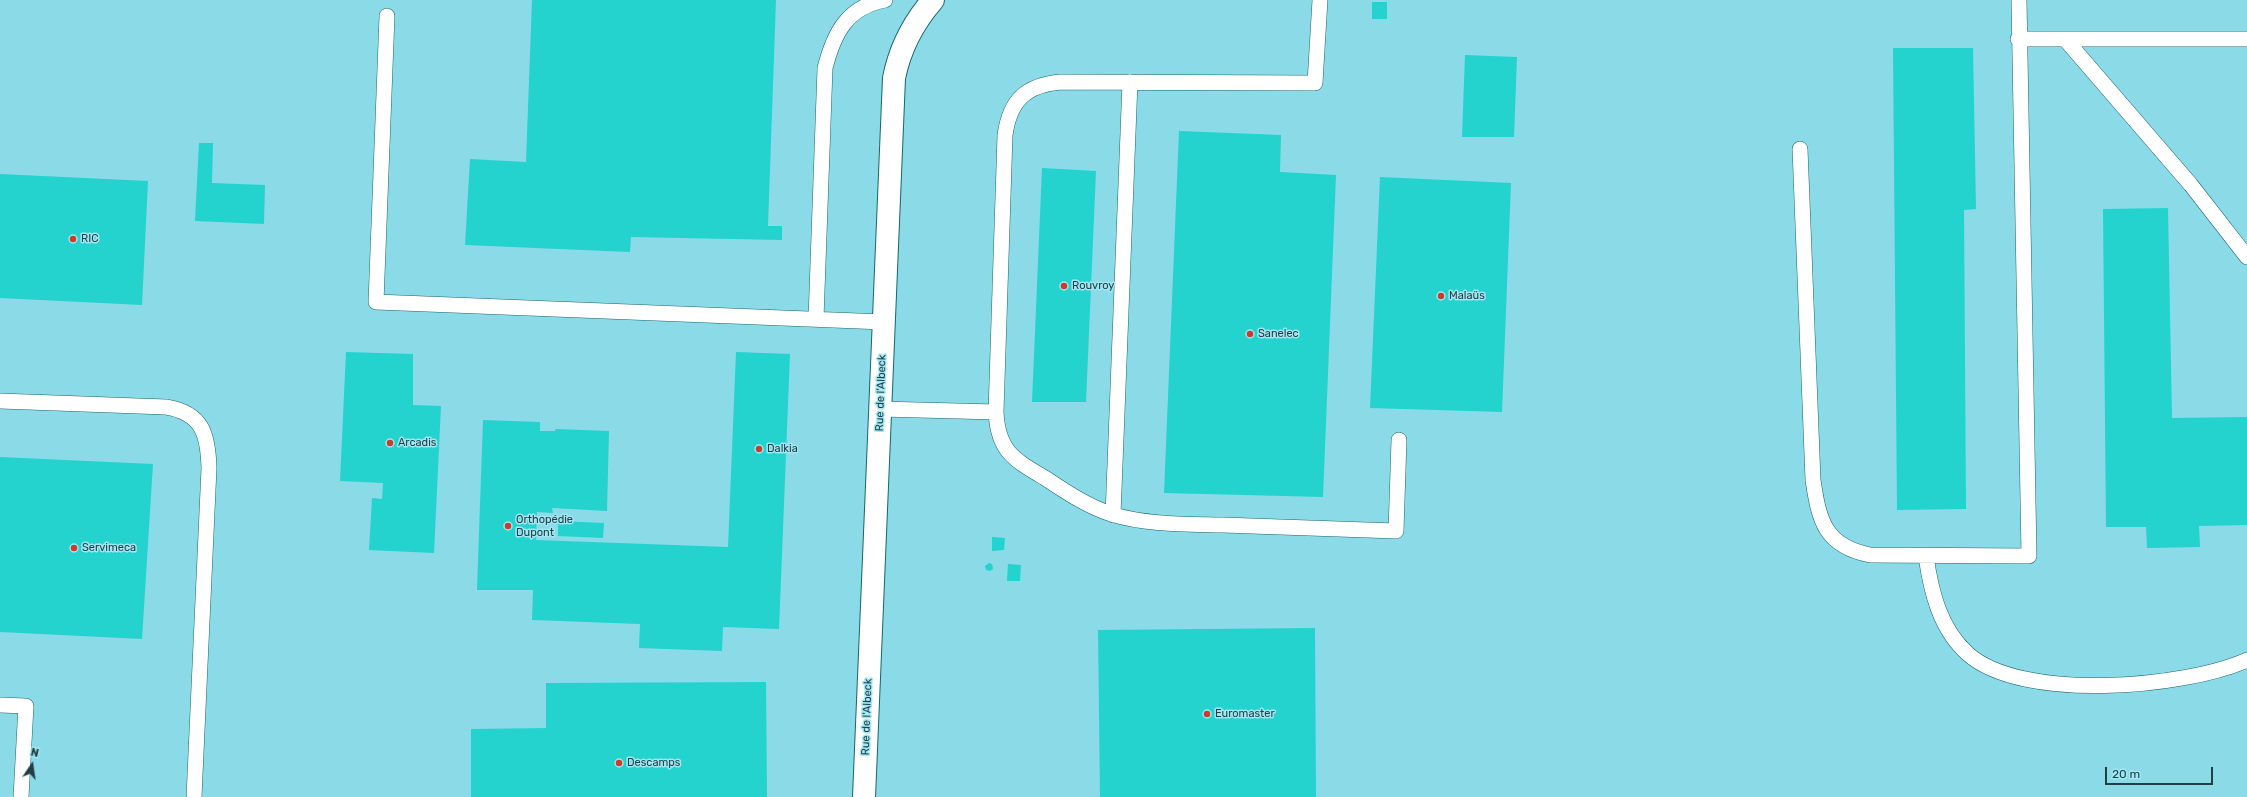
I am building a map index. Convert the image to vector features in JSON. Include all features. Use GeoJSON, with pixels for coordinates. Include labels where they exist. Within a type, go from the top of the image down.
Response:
{"type":"FeatureCollection","features":[{"type":"Feature","properties":{"kind":"street","name":"Rue de l'Albeck"},"geometry":{"type":"LineString","coordinates":[[864,797],[894,78],[897,63],[909,34],[921,14],[933,0]]}},
{"type":"Feature","properties":{"kind":"lane"},"geometry":{"type":"LineString","coordinates":[[816,319],[825,68],[835,35],[843,23],[862,7],[885,0]]}},
{"type":"Feature","properties":{"kind":"lane"},"geometry":{"type":"LineString","coordinates":[[1320,0],[1315,83],[1046,83],[1033,87],[1023,95],[1011,112],[1005,135],[996,412],[997,429],[1008,453],[1018,461],[1093,507],[1113,514],[1134,519],[1174,523],[1396,531],[1399,440]]}},
{"type":"Feature","properties":{"kind":"lane"},"geometry":{"type":"LineString","coordinates":[[1800,149],[1812,480],[1820,514],[1832,538],[1841,546],[1856,552],[1870,555],[2029,556],[2018,39],[2019,0]]}},
{"type":"Feature","properties":{"kind":"lane"},"geometry":{"type":"LineString","coordinates":[[387,16],[376,302],[884,322]]}},
{"type":"Feature","properties":{"kind":"lane"},"geometry":{"type":"LineString","coordinates":[[2018,39],[2247,39]]}},
{"type":"Feature","properties":{"kind":"lane"},"geometry":{"type":"LineString","coordinates":[[2065,39],[2191,185],[2247,258]]}},
{"type":"Feature","properties":{"kind":"lane"},"geometry":{"type":"LineString","coordinates":[[1113,514],[1130,82]]}},
{"type":"Feature","properties":{"kind":"lane"},"geometry":{"type":"LineString","coordinates":[[0,401],[166,407],[179,409],[190,415],[203,432],[208,443],[209,468],[194,797]]}},
{"type":"Feature","properties":{"kind":"lane"},"geometry":{"type":"LineString","coordinates":[[880,408],[996,412]]}},
{"type":"Feature","properties":{"kind":"lane"},"geometry":{"type":"LineString","coordinates":[[1926,556],[1935,602],[1953,636],[1967,653],[1982,664],[2000,673],[2020,679],[2067,684],[2134,684],[2190,676],[2247,660]]}},
{"type":"Feature","properties":{"kind":"lane"},"geometry":{"type":"LineString","coordinates":[[0,704],[26,706],[21,797]]}},
{"type":"Feature","properties":{"kind":"shaded area"},"geometry":{"type":"Polygon","coordinates":[[[0,0],[2247,0],[2247,797],[0,797],[0,0]]]}},
{"type":"Feature","properties":{"kind":"building"},"geometry":{"type":"Polygon","coordinates":[[[532,0],[776,0],[768,226],[782,226],[782,240],[631,237],[630,252],[465,245],[470,159],[526,162],[532,0]]]}},
{"type":"Feature","properties":{"kind":"building"},"geometry":{"type":"Polygon","coordinates":[[[1372,2],[1387,2],[1387,19],[1372,19],[1372,2]]]}},
{"type":"Feature","properties":{"kind":"building"},"geometry":{"type":"Polygon","coordinates":[[[1893,48],[1973,48],[1976,209],[1964,210],[1966,509],[1897,510],[1893,48]]]}},
{"type":"Feature","properties":{"kind":"building"},"geometry":{"type":"Polygon","coordinates":[[[1465,55],[1517,57],[1514,137],[1462,137],[1465,55]]]}},
{"type":"Feature","properties":{"kind":"building","name":"Sanelec"},"geometry":{"type":"Polygon","coordinates":[[[1179,131],[1281,135],[1280,172],[1336,175],[1323,497],[1164,493],[1179,131]]]}},
{"type":"Feature","properties":{"kind":"building"},"geometry":{"type":"Polygon","coordinates":[[[199,143],[213,143],[212,183],[265,185],[264,224],[195,221],[199,143]]]}},
{"type":"Feature","properties":{"kind":"building","name":"Rouvroy"},"geometry":{"type":"Polygon","coordinates":[[[1042,168],[1096,171],[1086,402],[1032,402],[1042,168]]]}},
{"type":"Feature","properties":{"kind":"building","name":"RIC"},"geometry":{"type":"Polygon","coordinates":[[[0,174],[148,181],[142,305],[0,298],[0,174]]]}},
{"type":"Feature","properties":{"kind":"building","name":"Malaüs"},"geometry":{"type":"Polygon","coordinates":[[[1380,177],[1511,183],[1502,412],[1370,408],[1380,177]]]}},
{"type":"Feature","properties":{"kind":"building"},"geometry":{"type":"Polygon","coordinates":[[[2168,208],[2172,418],[2247,417],[2247,525],[2199,526],[2200,547],[2147,548],[2146,527],[2106,527],[2103,209],[2168,208]]]}},
{"type":"Feature","properties":{"kind":"building","name":"Arcadis"},"geometry":{"type":"Polygon","coordinates":[[[346,352],[413,354],[413,405],[441,406],[434,553],[369,550],[372,498],[382,499],[383,483],[340,481],[346,352]]]}},
{"type":"Feature","properties":{"kind":"building"},"geometry":{"type":"Polygon","coordinates":[[[736,352],[790,354],[779,629],[723,627],[722,651],[639,648],[640,624],[532,620],[533,590],[477,590],[483,420],[540,422],[540,431],[555,431],[556,429],[609,431],[607,511],[552,508],[553,513],[537,512],[536,540],[728,547],[736,352]]]}},
{"type":"Feature","properties":{"kind":"building","name":"Servimeca"},"geometry":{"type":"Polygon","coordinates":[[[0,457],[153,464],[142,639],[0,632],[0,457]]]}},
{"type":"Feature","properties":{"kind":"building"},"geometry":{"type":"Polygon","coordinates":[[[558,521],[604,523],[603,538],[558,536],[558,521]]]}},
{"type":"Feature","properties":{"kind":"building"},"geometry":{"type":"Polygon","coordinates":[[[992,537],[1005,538],[1004,550],[992,551],[992,537]]]}},
{"type":"Feature","properties":{"kind":"building"},"geometry":{"type":"Polygon","coordinates":[[[989,563],[992,564],[993,569],[990,571],[986,570],[985,566],[989,563]]]}},
{"type":"Feature","properties":{"kind":"building"},"geometry":{"type":"Polygon","coordinates":[[[1008,564],[1021,565],[1020,581],[1007,581],[1008,564]]]}},
{"type":"Feature","properties":{"kind":"building","name":"Euromaster"},"geometry":{"type":"Polygon","coordinates":[[[1315,628],[1316,797],[1100,797],[1098,630],[1315,628]]]}},
{"type":"Feature","properties":{"kind":"building","name":"Descamps"},"geometry":{"type":"Polygon","coordinates":[[[766,682],[767,797],[471,797],[471,729],[546,728],[546,683],[766,682]]]}},
{"type":"Feature","properties":{"kind":"place","name":"RIC"},"geometry":{"type":"Point","coordinates":[73,239]}},
{"type":"Feature","properties":{"kind":"place","name":"Rouvroy"},"geometry":{"type":"Point","coordinates":[1064,286]}},
{"type":"Feature","properties":{"kind":"place","name":"Malaüs"},"geometry":{"type":"Point","coordinates":[1441,296]}},
{"type":"Feature","properties":{"kind":"place","name":"Sanelec"},"geometry":{"type":"Point","coordinates":[1250,334]}},
{"type":"Feature","properties":{"kind":"place","name":"Arcadis"},"geometry":{"type":"Point","coordinates":[390,443]}},
{"type":"Feature","properties":{"kind":"place","name":"Dalkia"},"geometry":{"type":"Point","coordinates":[759,449]}},
{"type":"Feature","properties":{"kind":"place","name":"Orthopédie Dupont"},"geometry":{"type":"Point","coordinates":[508,526]}},
{"type":"Feature","properties":{"kind":"place","name":"Servimeca"},"geometry":{"type":"Point","coordinates":[74,548]}},
{"type":"Feature","properties":{"kind":"place","name":"Euromaster"},"geometry":{"type":"Point","coordinates":[1207,714]}},
{"type":"Feature","properties":{"kind":"place","name":"Descamps"},"geometry":{"type":"Point","coordinates":[619,763]}}]}
